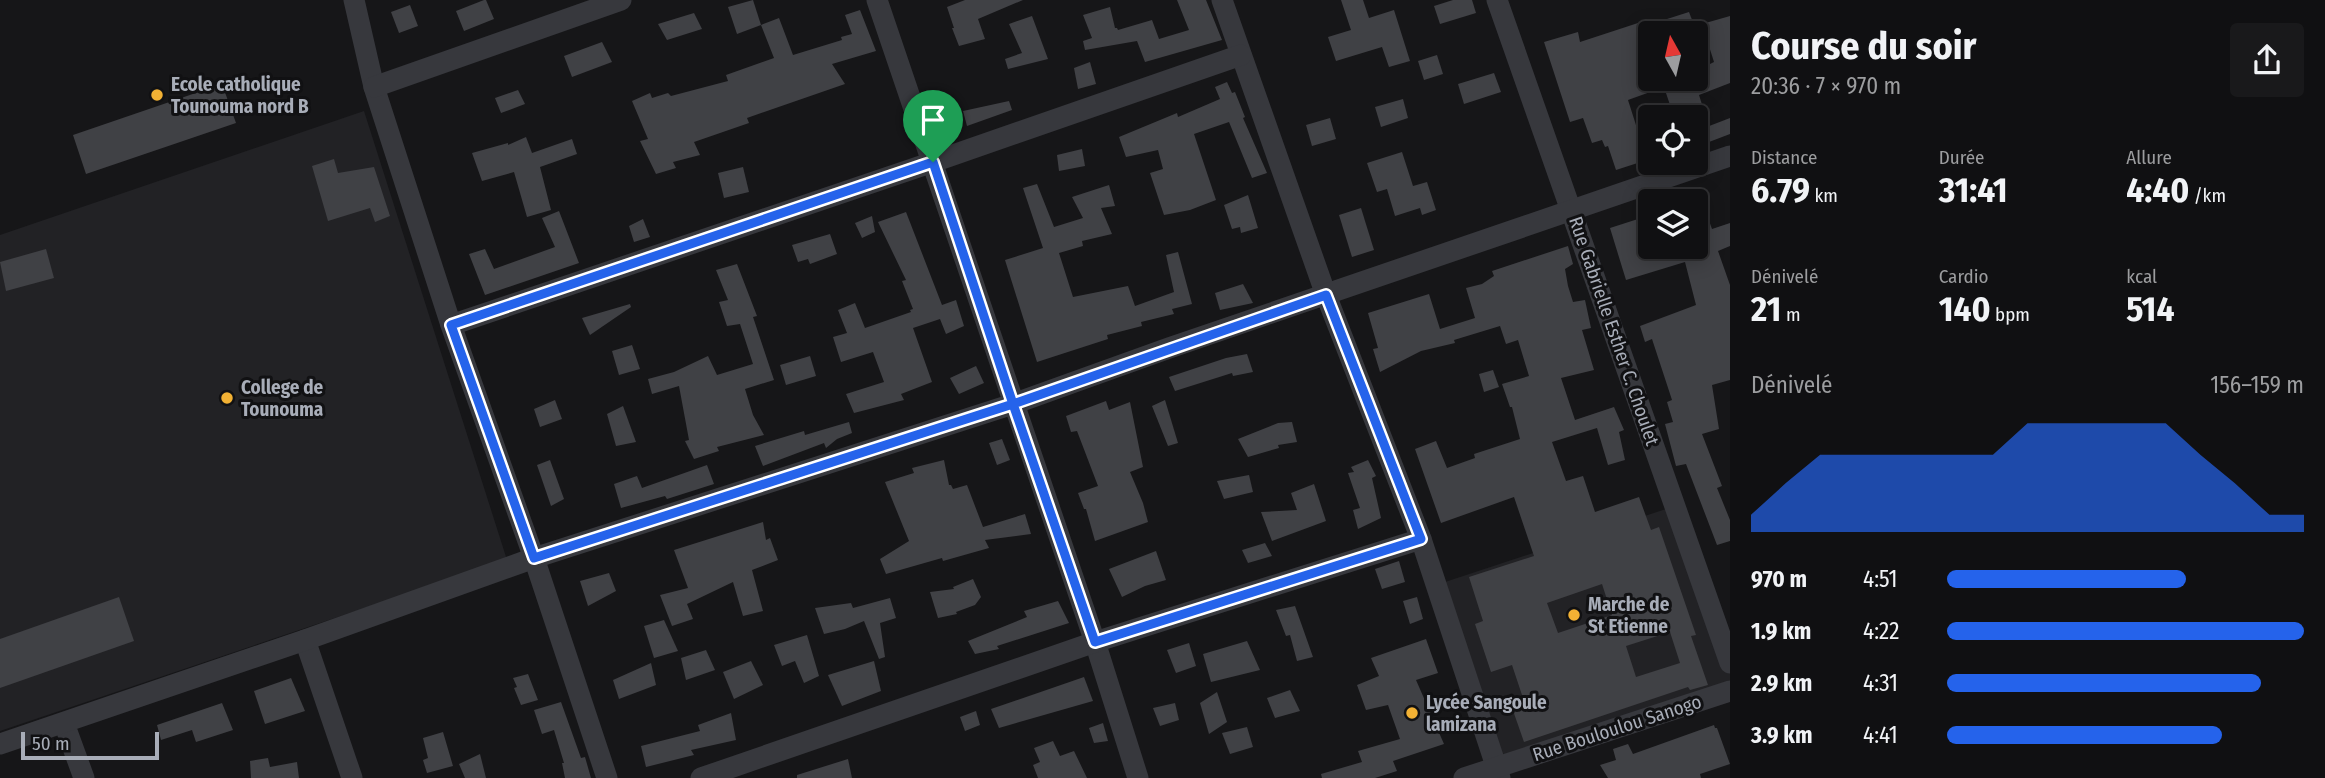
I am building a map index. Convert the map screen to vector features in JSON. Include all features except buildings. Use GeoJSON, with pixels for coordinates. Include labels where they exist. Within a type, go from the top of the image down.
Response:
{"type":"FeatureCollection","features":[{"type":"Feature","properties":{"kind":"street"},"geometry":{"type":"LineString","coordinates":[[354,0],[374,87],[451,325],[534,558],[607,778]]}},
{"type":"Feature","properties":{"kind":"street"},"geometry":{"type":"LineString","coordinates":[[374,87],[621,0]]}},
{"type":"Feature","properties":{"kind":"street"},"geometry":{"type":"LineString","coordinates":[[877,0],[1095,642],[1138,778]]}},
{"type":"Feature","properties":{"kind":"street"},"geometry":{"type":"LineString","coordinates":[[1222,0],[1326,295],[1421,539],[1498,773]]}},
{"type":"Feature","properties":{"kind":"street","name":"Rue Gabrielle Esther C. Choulet"},"geometry":{"type":"LineString","coordinates":[[1497,0],[1730,663]]}},
{"type":"Feature","properties":{"kind":"street"},"geometry":{"type":"LineString","coordinates":[[451,325],[1241,55]]}},
{"type":"Feature","properties":{"kind":"street"},"geometry":{"type":"LineString","coordinates":[[0,744],[306,640],[534,558],[1013,404],[1730,156]]}},
{"type":"Feature","properties":{"kind":"street"},"geometry":{"type":"LineString","coordinates":[[701,778],[1095,642],[1421,539]]}},
{"type":"Feature","properties":{"kind":"street"},"geometry":{"type":"LineString","coordinates":[[306,640],[352,778]]}},
{"type":"Feature","properties":{"kind":"street","name":"Rue Bouloulou Sanogo"},"geometry":{"type":"LineString","coordinates":[[1464,778],[1498,773],[1730,691]]}},
{"type":"Feature","properties":{"kind":"street"},"geometry":{"type":"LineString","coordinates":[[64,723],[84,778]]}},
{"type":"Feature","properties":{"kind":"shaded area","name":"College de Tounouma"},"geometry":{"type":"Polygon","coordinates":[[[364,111],[507,560],[0,731],[0,235],[364,111]]]}},
{"type":"Feature","properties":{"kind":"shaded area"},"geometry":{"type":"Polygon","coordinates":[[[1675,506],[1730,663],[1730,691],[1496,767],[1436,585],[1675,506]]]}},
{"type":"Feature","properties":{"kind":"place","name":"Ecole catholique Tounouma nord B"},"geometry":{"type":"Point","coordinates":[157,95]}},
{"type":"Feature","properties":{"kind":"place","name":"College de Tounouma"},"geometry":{"type":"Point","coordinates":[227,398]}},
{"type":"Feature","properties":{"kind":"place","name":"Marche de St Etienne"},"geometry":{"type":"Point","coordinates":[1574,615]}},
{"type":"Feature","properties":{"kind":"place","name":"Lycée Sangoule lamizana"},"geometry":{"type":"Point","coordinates":[1412,713]}},
{"type":"Feature","properties":{"kind":"route"},"geometry":{"type":"LineString","coordinates":[[933,162],[451,325],[534,558],[1013,404],[1326,295],[1421,539],[1095,642],[1013,404],[933,162]]}}]}
